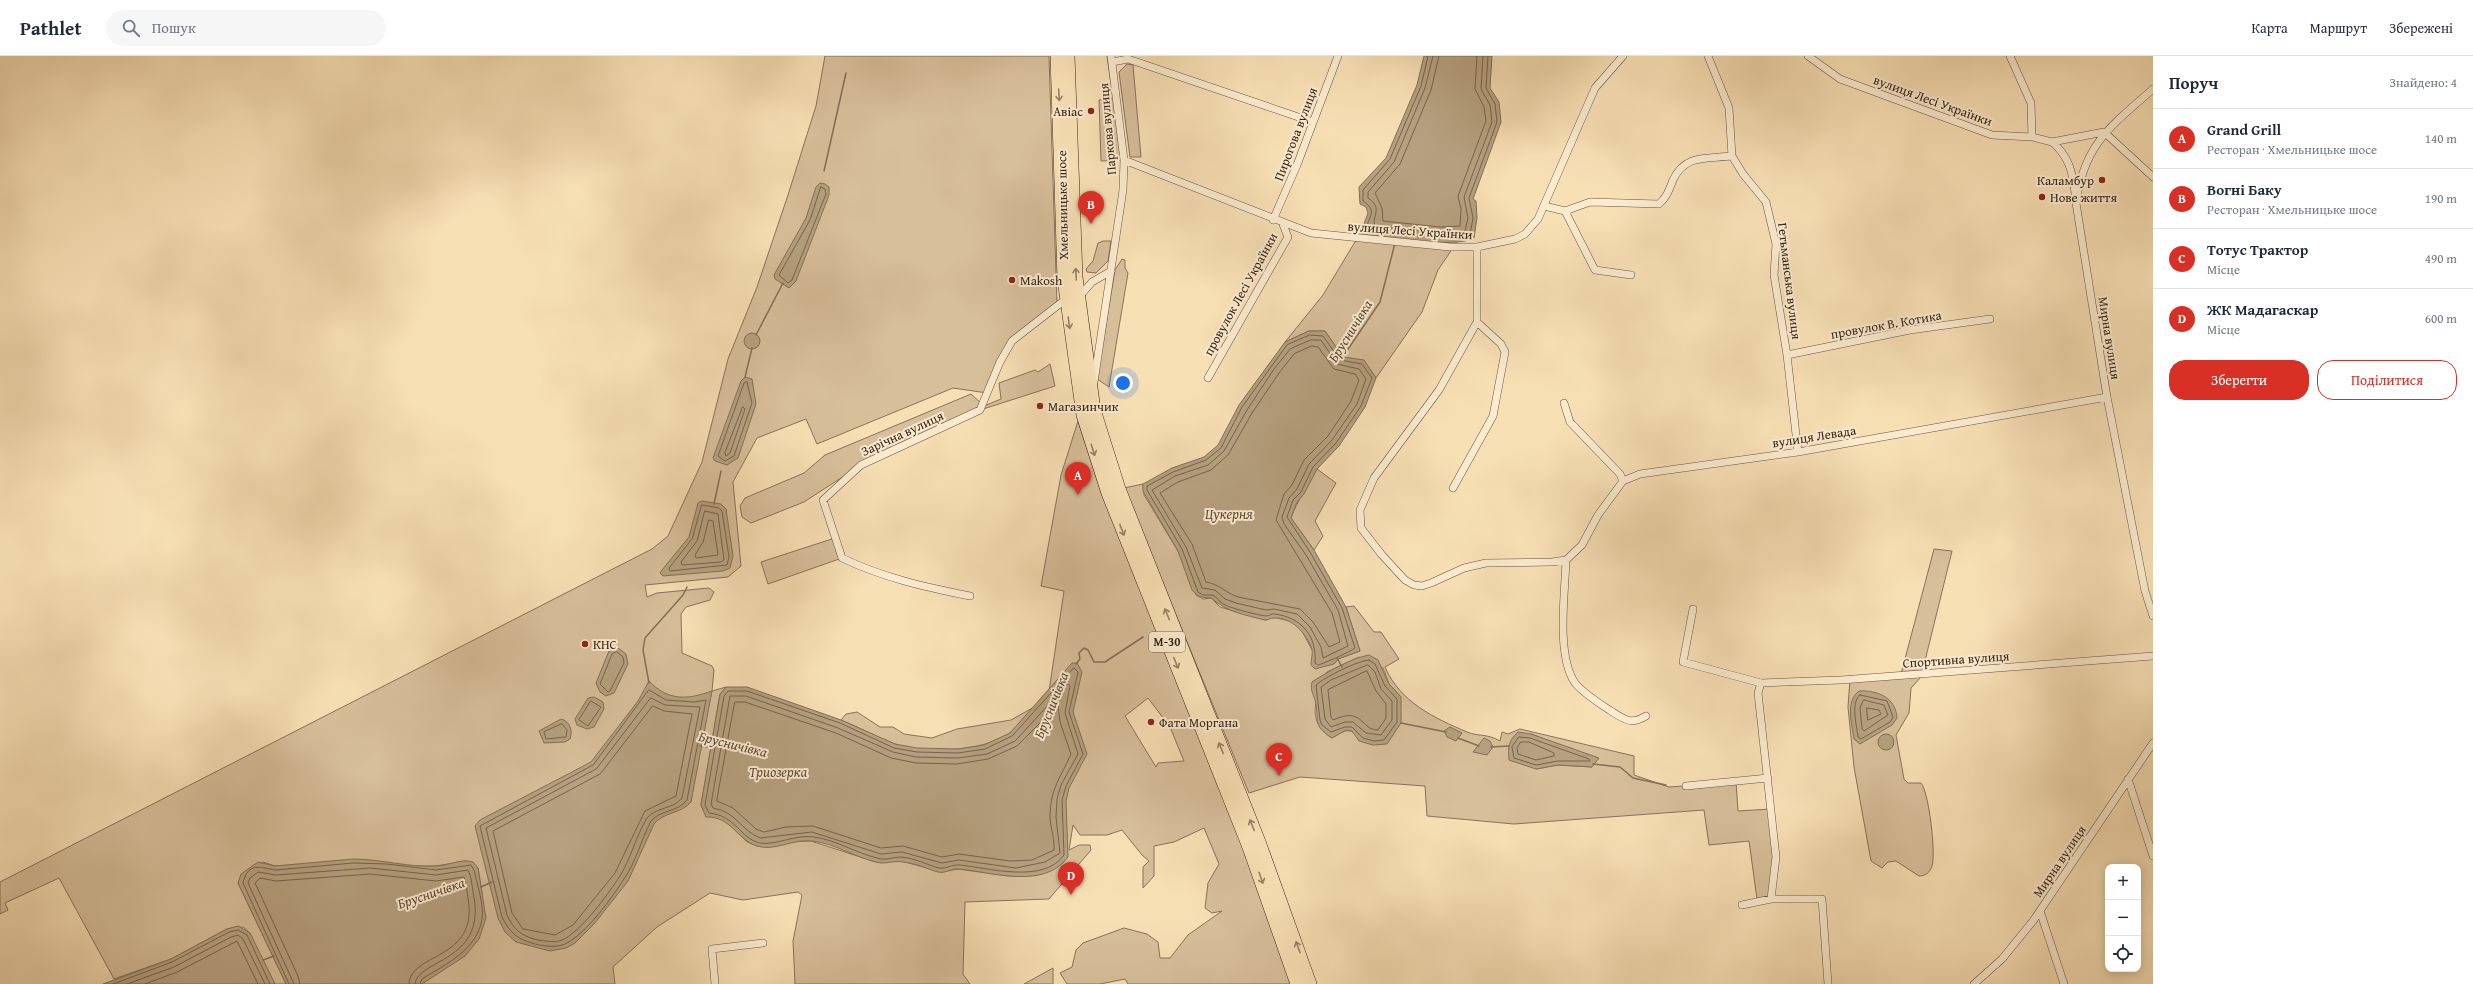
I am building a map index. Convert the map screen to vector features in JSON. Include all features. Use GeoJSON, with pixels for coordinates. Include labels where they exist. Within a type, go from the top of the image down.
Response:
{"type":"FeatureCollection","features":[{"type":"Feature","properties":{"kind":"highway","name":"Хмельницьке шосе"},"geometry":{"type":"LineString","coordinates":[[1057,56],[1072,298],[1083,415],[1114,491]]}},
{"type":"Feature","properties":{"kind":"highway","name":"Хмельницьке шосе"},"geometry":{"type":"LineString","coordinates":[[1068,56],[1072,298],[1091,395],[1114,491]]}},
{"type":"Feature","properties":{"kind":"highway","name":"М-30"},"geometry":{"type":"LineString","coordinates":[[1114,491],[1249,847],[1297,984]]}},
{"type":"Feature","properties":{"kind":"highway","name":"М-30"},"geometry":{"type":"LineString","coordinates":[[1114,491],[1259,842],[1310,984]]}},
{"type":"Feature","properties":{"kind":"street","name":"Пирогова вулиця"},"geometry":{"type":"LineString","coordinates":[[1273,220],[1314,122],[1338,56]]}},
{"type":"Feature","properties":{"kind":"street","name":"вулиця Лесі Українки"},"geometry":{"type":"LineString","coordinates":[[1124,160],[1273,220],[1311,233],[1450,247],[1477,247],[1515,238],[1525,234],[1538,219],[1595,88],[1623,56]]}},
{"type":"Feature","properties":{"kind":"street"},"geometry":{"type":"LineString","coordinates":[[1544,206],[1565,211],[1590,202],[1659,204],[1667,197],[1679,168],[1685,162],[1732,156],[1732,131],[1729,108],[1708,56]]}},
{"type":"Feature","properties":{"kind":"street","name":"вулиця Лесі Українки"},"geometry":{"type":"LineString","coordinates":[[1808,56],[1840,79],[1909,106],[1992,135],[2032,137],[2052,142],[2104,132]]}},
{"type":"Feature","properties":{"kind":"street"},"geometry":{"type":"LineString","coordinates":[[2010,56],[2031,103],[2032,137]]}},
{"type":"Feature","properties":{"kind":"street"},"geometry":{"type":"LineString","coordinates":[[1112,59],[1129,57],[1314,122]]}},
{"type":"Feature","properties":{"kind":"street","name":"Паркова вулиця"},"geometry":{"type":"LineString","coordinates":[[1091,395],[1123,190],[1124,160],[1112,59]]}},
{"type":"Feature","properties":{"kind":"street","name":"Мирна вулиця"},"geometry":{"type":"LineString","coordinates":[[2153,89],[2104,132],[2096,143],[2084,168],[2076,203],[2107,397],[2145,591],[2153,616]]}},
{"type":"Feature","properties":{"kind":"street"},"geometry":{"type":"LineString","coordinates":[[2104,132],[2153,177]]}},
{"type":"Feature","properties":{"kind":"street"},"geometry":{"type":"LineString","coordinates":[[2052,142],[2062,152],[2070,164],[2074,177],[2076,203]]}},
{"type":"Feature","properties":{"kind":"street","name":"Гетьманська вулиця"},"geometry":{"type":"LineString","coordinates":[[1732,156],[1743,174],[1766,202],[1776,244],[1774,275],[1787,355],[1798,452]]}},
{"type":"Feature","properties":{"kind":"street"},"geometry":{"type":"LineString","coordinates":[[1565,211],[1596,270],[1631,274]]}},
{"type":"Feature","properties":{"kind":"street","name":"провулок Лесі Українки"},"geometry":{"type":"LineString","coordinates":[[1208,378],[1288,237],[1282,222]]}},
{"type":"Feature","properties":{"kind":"street"},"geometry":{"type":"LineString","coordinates":[[1477,247],[1476,322],[1438,390],[1374,478],[1360,510],[1361,528],[1382,555],[1405,580],[1414,585],[1422,586],[1464,568],[1486,563],[1552,562],[1566,560],[1582,545],[1598,515],[1623,480],[1620,474],[1570,422],[1564,403]]}},
{"type":"Feature","properties":{"kind":"street"},"geometry":{"type":"LineString","coordinates":[[1072,298],[1092,282],[1111,271]]}},
{"type":"Feature","properties":{"kind":"street","name":"Зарічна вулиця"},"geometry":{"type":"LineString","coordinates":[[970,596],[915,585],[872,572],[842,558],[824,500],[861,465],[980,410],[1000,362],[1012,341],[1072,298]]}},
{"type":"Feature","properties":{"kind":"street","name":"провулок В. Котика"},"geometry":{"type":"LineString","coordinates":[[1787,355],[1910,330],[1990,319]]}},
{"type":"Feature","properties":{"kind":"street"},"geometry":{"type":"LineString","coordinates":[[1453,488],[1493,416],[1505,352],[1501,344],[1476,322]]}},
{"type":"Feature","properties":{"kind":"street","name":"вулиця Левада"},"geometry":{"type":"LineString","coordinates":[[1623,480],[1640,474],[1798,452],[2107,397]]}},
{"type":"Feature","properties":{"kind":"street"},"geometry":{"type":"LineString","coordinates":[[1566,560],[1564,649],[1566,667],[1576,684],[1593,698],[1628,722],[1638,722],[1646,716]]}},
{"type":"Feature","properties":{"kind":"street","name":"Спортивна вулиця"},"geometry":{"type":"LineString","coordinates":[[1694,610],[1683,662],[1761,683],[1841,680],[2153,656]]}},
{"type":"Feature","properties":{"kind":"street"},"geometry":{"type":"LineString","coordinates":[[1761,683],[1758,692],[1776,857],[1771,899]]}},
{"type":"Feature","properties":{"kind":"street","name":"Мирна вулиця"},"geometry":{"type":"LineString","coordinates":[[1974,984],[2009,951],[2040,911],[2153,743]]}},
{"type":"Feature","properties":{"kind":"street"},"geometry":{"type":"LineString","coordinates":[[1686,786],[1768,778]]}},
{"type":"Feature","properties":{"kind":"street"},"geometry":{"type":"LineString","coordinates":[[2128,779],[2153,856]]}},
{"type":"Feature","properties":{"kind":"street"},"geometry":{"type":"LineString","coordinates":[[1742,905],[1771,899],[1822,899],[1828,984]]}},
{"type":"Feature","properties":{"kind":"street"},"geometry":{"type":"LineString","coordinates":[[2040,911],[2064,984]]}},
{"type":"Feature","properties":{"kind":"street"},"geometry":{"type":"LineString","coordinates":[[715,984],[712,949],[763,943]]}},
{"type":"Feature","properties":{"kind":"shaded area"},"geometry":{"type":"Polygon","coordinates":[[[825,56],[1049,56],[1057,304],[1016,336],[987,393],[953,388],[817,444],[806,419],[757,438],[733,482],[741,566],[728,577],[645,585],[647,597],[657,593],[709,588],[714,592],[710,600],[686,607],[681,614],[682,653],[712,666],[714,670],[712,691],[726,687],[720,694],[701,805],[704,812],[725,820],[747,842],[757,846],[769,847],[788,842],[811,841],[876,862],[901,861],[942,872],[958,869],[1009,876],[1026,876],[1049,870],[1064,862],[1059,683],[1049,691],[1064,591],[1041,586],[1061,475],[1078,421],[1102,495],[1226,800],[1294,984],[1128,984],[1125,979],[1100,984],[1067,984],[1060,973],[1072,967],[1076,950],[1083,943],[1124,928],[1147,934],[1158,942],[1160,958],[1170,958],[1188,935],[1222,911],[1212,913],[1205,908],[1208,883],[1219,864],[1204,828],[1174,842],[1154,846],[1154,876],[1143,888],[1143,867],[1149,861],[1142,855],[1122,830],[1107,835],[1080,835],[1073,825],[1069,850],[1079,845],[1090,845],[1091,850],[1049,899],[965,902],[963,974],[970,984],[795,984],[793,941],[802,895],[798,892],[743,900],[710,893],[657,927],[613,967],[615,984],[410,984],[477,912],[482,893],[478,868],[466,861],[436,866],[275,866],[263,862],[238,883],[286,984],[235,984],[250,933],[243,927],[227,929],[171,959],[114,979],[59,878],[5,903],[8,910],[0,914],[0,882],[652,549],[668,536],[702,462],[728,359],[757,287],[816,106],[825,56]],[[1148,698],[1125,716],[1156,767],[1158,763],[1184,761],[1170,727],[1148,698]],[[610,761],[487,867],[491,883],[610,761]]]}},
{"type":"Feature","properties":{"kind":"shaded area"},"geometry":{"type":"Polygon","coordinates":[[[1107,56],[1111,56],[1124,160],[1101,161],[1099,100],[1113,98],[1107,56]]]}},
{"type":"Feature","properties":{"kind":"shaded area"},"geometry":{"type":"Polygon","coordinates":[[[1127,64],[1133,65],[1141,157],[1130,157],[1119,72],[1127,64]]]}},
{"type":"Feature","properties":{"kind":"shaded area"},"geometry":{"type":"Polygon","coordinates":[[[1361,232],[1363,235],[1457,242],[1438,270],[1422,312],[1376,378],[1364,361],[1343,357],[1325,331],[1309,331],[1285,342],[1323,295],[1361,232]]]}},
{"type":"Feature","properties":{"kind":"shaded area"},"geometry":{"type":"Polygon","coordinates":[[[1103,241],[1111,241],[1108,261],[1096,273],[1087,272],[1086,269],[1093,261],[1098,243],[1103,241]]]}},
{"type":"Feature","properties":{"kind":"shaded area"},"geometry":{"type":"Polygon","coordinates":[[[1122,259],[1125,260],[1125,268],[1128,273],[1109,387],[1097,379],[1115,270],[1122,259]]]}},
{"type":"Feature","properties":{"kind":"shaded area"},"geometry":{"type":"Polygon","coordinates":[[[1050,364],[1055,386],[980,410],[861,465],[804,502],[751,523],[742,517],[740,506],[745,498],[804,473],[825,455],[971,394],[984,406],[1001,399],[999,383],[1035,370],[1038,372],[1050,364]]]}},
{"type":"Feature","properties":{"kind":"shaded area"},"geometry":{"type":"Polygon","coordinates":[[[1317,469],[1336,483],[1315,521],[1323,536],[1314,550],[1291,518],[1299,500],[1317,469]]]}},
{"type":"Feature","properties":{"kind":"shaded area"},"geometry":{"type":"Polygon","coordinates":[[[1143,484],[1144,495],[1178,551],[1196,595],[1203,599],[1211,598],[1220,607],[1266,620],[1273,617],[1293,622],[1302,631],[1312,650],[1334,664],[1338,659],[1360,651],[1346,607],[1354,606],[1374,632],[1381,632],[1399,659],[1385,667],[1391,679],[1409,699],[1442,721],[1467,732],[1491,737],[1500,741],[1502,732],[1508,734],[1520,729],[1634,756],[1634,775],[1669,787],[1736,782],[1738,811],[1771,809],[1776,857],[1771,899],[1757,899],[1749,841],[1709,845],[1704,810],[1514,824],[1427,816],[1425,786],[1300,777],[1249,793],[1124,488],[1143,484]],[[1359,657],[1327,672],[1317,699],[1315,716],[1318,724],[1323,731],[1332,738],[1347,731],[1356,734],[1401,697],[1389,684],[1383,668],[1359,657]],[[1531,734],[1536,769],[1558,765],[1592,767],[1557,745],[1531,734]]]}},
{"type":"Feature","properties":{"kind":"shaded area"},"geometry":{"type":"Polygon","coordinates":[[[835,538],[842,558],[768,584],[761,562],[835,538]]]}},
{"type":"Feature","properties":{"kind":"shaded area"},"geometry":{"type":"Polygon","coordinates":[[[1934,549],[1952,551],[1921,677],[1911,688],[1909,713],[1896,735],[1904,779],[1908,783],[1921,783],[1927,798],[1929,810],[1933,849],[1932,866],[1927,873],[1919,876],[1896,861],[1888,862],[1882,868],[1871,861],[1854,767],[1848,707],[1850,679],[1901,674],[1934,549]]]}},
{"type":"Feature","properties":{"kind":"shaded area"},"geometry":{"type":"Polygon","coordinates":[[[1034,707],[1015,729],[997,740],[983,745],[953,750],[922,749],[895,744],[841,720],[846,714],[857,712],[880,727],[893,727],[904,734],[932,738],[957,729],[1011,720],[1034,707]]]}},
{"type":"Feature","properties":{"kind":"shaded area"},"geometry":{"type":"Polygon","coordinates":[[[1053,968],[1053,984],[1024,984],[1053,968]]]}},
{"type":"Feature","properties":{"kind":"water"},"geometry":{"type":"Polygon","coordinates":[[[1424,56],[1492,56],[1490,88],[1499,102],[1501,122],[1473,199],[1476,201],[1477,218],[1474,238],[1465,241],[1420,241],[1363,235],[1361,232],[1368,213],[1366,207],[1360,204],[1359,187],[1386,158],[1417,85],[1424,56]]]}},
{"type":"Feature","properties":{"kind":"water"},"geometry":{"type":"Polygon","coordinates":[[[820,183],[829,187],[829,195],[796,281],[789,288],[775,279],[774,275],[806,218],[816,187],[820,183]]]}},
{"type":"Feature","properties":{"kind":"water","name":"Цукерня"},"geometry":{"type":"Polygon","coordinates":[[[1309,331],[1325,331],[1343,357],[1364,360],[1376,378],[1365,407],[1339,446],[1317,469],[1304,494],[1297,502],[1291,518],[1314,550],[1346,607],[1360,651],[1338,659],[1334,664],[1315,669],[1311,665],[1312,649],[1306,637],[1298,627],[1292,623],[1281,618],[1265,620],[1243,615],[1223,607],[1211,598],[1200,597],[1194,593],[1178,551],[1143,491],[1143,484],[1172,468],[1204,457],[1218,445],[1239,405],[1285,342],[1309,331]]]}},
{"type":"Feature","properties":{"kind":"water"},"geometry":{"type":"Polygon","coordinates":[[[752,333],[759,338],[760,341],[755,348],[752,349],[745,344],[744,341],[749,334],[752,333]]]}},
{"type":"Feature","properties":{"kind":"water"},"geometry":{"type":"Polygon","coordinates":[[[745,377],[752,379],[756,404],[738,458],[727,465],[715,461],[713,458],[741,381],[745,377]]]}},
{"type":"Feature","properties":{"kind":"water"},"geometry":{"type":"Polygon","coordinates":[[[702,501],[721,504],[726,509],[733,556],[730,568],[723,571],[663,576],[660,573],[662,570],[689,537],[698,503],[702,501]]]}},
{"type":"Feature","properties":{"kind":"water"},"geometry":{"type":"Polygon","coordinates":[[[618,648],[626,654],[628,664],[614,693],[606,696],[600,692],[596,683],[609,651],[618,648]]]}},
{"type":"Feature","properties":{"kind":"water"},"geometry":{"type":"Polygon","coordinates":[[[1369,655],[1378,660],[1389,684],[1401,697],[1401,723],[1387,744],[1373,745],[1359,741],[1352,731],[1346,730],[1332,738],[1321,729],[1319,725],[1311,685],[1312,682],[1347,662],[1369,655]]]}},
{"type":"Feature","properties":{"kind":"water","name":"Триозерка"},"geometry":{"type":"Polygon","coordinates":[[[1072,663],[1077,663],[1082,672],[1073,712],[1087,754],[1069,788],[1066,801],[1068,857],[1058,867],[1045,873],[1032,876],[1017,876],[956,869],[941,872],[908,863],[876,862],[829,845],[813,841],[799,841],[770,847],[757,846],[750,843],[722,820],[706,817],[701,805],[720,694],[726,687],[747,687],[841,720],[895,744],[917,748],[958,749],[984,745],[1010,733],[1072,663]]]}},
{"type":"Feature","properties":{"kind":"water"},"geometry":{"type":"Polygon","coordinates":[[[649,681],[663,692],[678,697],[694,696],[712,691],[691,802],[682,809],[662,817],[654,824],[628,881],[594,924],[575,943],[566,948],[550,951],[516,942],[505,932],[498,918],[475,826],[480,820],[591,762],[638,701],[649,681]]]}},
{"type":"Feature","properties":{"kind":"water"},"geometry":{"type":"Polygon","coordinates":[[[1859,691],[1873,692],[1890,700],[1896,711],[1897,718],[1892,725],[1860,744],[1854,739],[1850,714],[1852,701],[1859,691]]]}},
{"type":"Feature","properties":{"kind":"water"},"geometry":{"type":"Polygon","coordinates":[[[594,697],[603,702],[604,709],[594,727],[587,729],[577,725],[575,719],[588,698],[594,697]]]}},
{"type":"Feature","properties":{"kind":"water"},"geometry":{"type":"Polygon","coordinates":[[[561,719],[569,724],[571,733],[570,739],[565,742],[544,743],[539,731],[561,719]]]}},
{"type":"Feature","properties":{"kind":"water"},"geometry":{"type":"Polygon","coordinates":[[[1450,727],[1462,733],[1456,741],[1447,737],[1444,731],[1450,727]]]}},
{"type":"Feature","properties":{"kind":"water"},"geometry":{"type":"Polygon","coordinates":[[[1518,732],[1531,734],[1599,758],[1592,767],[1558,765],[1536,769],[1509,760],[1509,745],[1512,738],[1518,732]]]}},
{"type":"Feature","properties":{"kind":"water"},"geometry":{"type":"Polygon","coordinates":[[[1886,734],[1892,736],[1894,742],[1892,748],[1886,750],[1880,748],[1878,742],[1880,736],[1886,734]]]}},
{"type":"Feature","properties":{"kind":"water"},"geometry":{"type":"Polygon","coordinates":[[[1484,738],[1490,741],[1493,747],[1487,755],[1473,752],[1484,738]]]}},
{"type":"Feature","properties":{"kind":"water"},"geometry":{"type":"Polygon","coordinates":[[[353,859],[426,866],[441,866],[464,861],[473,862],[478,868],[486,918],[479,939],[465,956],[422,984],[286,984],[238,883],[241,874],[258,862],[275,866],[353,859]]]}},
{"type":"Feature","properties":{"kind":"water"},"geometry":{"type":"Polygon","coordinates":[[[238,926],[250,933],[275,984],[103,984],[171,959],[227,929],[238,926]]]}},
{"type":"Feature","properties":{"kind":"waterway"},"geometry":{"type":"LineString","coordinates":[[824,171],[846,73]]}},
{"type":"Feature","properties":{"kind":"waterway","name":"Брусничівка"},"geometry":{"type":"LineString","coordinates":[[1342,358],[1380,302],[1395,243]]}},
{"type":"Feature","properties":{"kind":"waterway"},"geometry":{"type":"LineString","coordinates":[[756,335],[783,283]]}},
{"type":"Feature","properties":{"kind":"waterway"},"geometry":{"type":"LineString","coordinates":[[745,377],[752,348]]}},
{"type":"Feature","properties":{"kind":"waterway"},"geometry":{"type":"LineString","coordinates":[[714,504],[721,471]]}},
{"type":"Feature","properties":{"kind":"waterway"},"geometry":{"type":"LineString","coordinates":[[649,683],[643,650],[645,638],[683,595],[687,587]]}},
{"type":"Feature","properties":{"kind":"waterway","name":"Брусничівка"},"geometry":{"type":"LineString","coordinates":[[1076,664],[1080,659],[1079,653],[1084,648],[1088,650],[1094,662],[1105,662],[1143,637]]}},
{"type":"Feature","properties":{"kind":"waterway"},"geometry":{"type":"LineString","coordinates":[[1337,658],[1342,667]]}},
{"type":"Feature","properties":{"kind":"waterway"},"geometry":{"type":"LineString","coordinates":[[1401,723],[1446,732]]}},
{"type":"Feature","properties":{"kind":"waterway"},"geometry":{"type":"LineString","coordinates":[[1458,738],[1479,746]]}},
{"type":"Feature","properties":{"kind":"waterway","name":"Брусничівка"},"geometry":{"type":"LineString","coordinates":[[700,746],[712,748]]}},
{"type":"Feature","properties":{"kind":"waterway"},"geometry":{"type":"LineString","coordinates":[[1491,747],[1509,746]]}},
{"type":"Feature","properties":{"kind":"waterway"},"geometry":{"type":"LineString","coordinates":[[1593,764],[1620,767],[1633,778],[1666,785]]}},
{"type":"Feature","properties":{"kind":"waterway","name":"Брусничівка"},"geometry":{"type":"LineString","coordinates":[[481,887],[492,882]]}},
{"type":"Feature","properties":{"kind":"waterway","name":"Брусничівка"},"geometry":{"type":"LineString","coordinates":[[263,960],[274,956]]}},
{"type":"Feature","properties":{"kind":"place","name":"Авіас"},"geometry":{"type":"Point","coordinates":[1091,111]}},
{"type":"Feature","properties":{"kind":"place","name":"Каламбур"},"geometry":{"type":"Point","coordinates":[2102,180]}},
{"type":"Feature","properties":{"kind":"place","name":"Нове життя"},"geometry":{"type":"Point","coordinates":[2042,197]}},
{"type":"Feature","properties":{"kind":"place","name":"Вогні Баку"},"geometry":{"type":"Point","coordinates":[1091,224]}},
{"type":"Feature","properties":{"kind":"place","name":"Makosh"},"geometry":{"type":"Point","coordinates":[1012,280]}},
{"type":"Feature","properties":{"kind":"place","name":"Магазинчик"},"geometry":{"type":"Point","coordinates":[1040,406]}},
{"type":"Feature","properties":{"kind":"place","name":"Grand Grill"},"geometry":{"type":"Point","coordinates":[1078,495]}},
{"type":"Feature","properties":{"kind":"place","name":"КНС"},"geometry":{"type":"Point","coordinates":[585,644]}},
{"type":"Feature","properties":{"kind":"place","name":"Фата Моргана"},"geometry":{"type":"Point","coordinates":[1151,722]}},
{"type":"Feature","properties":{"kind":"place","name":"Тотус Трактор"},"geometry":{"type":"Point","coordinates":[1279,776]}},
{"type":"Feature","properties":{"kind":"place","name":"ЖК Мадагаскар"},"geometry":{"type":"Point","coordinates":[1071,895]}}]}
